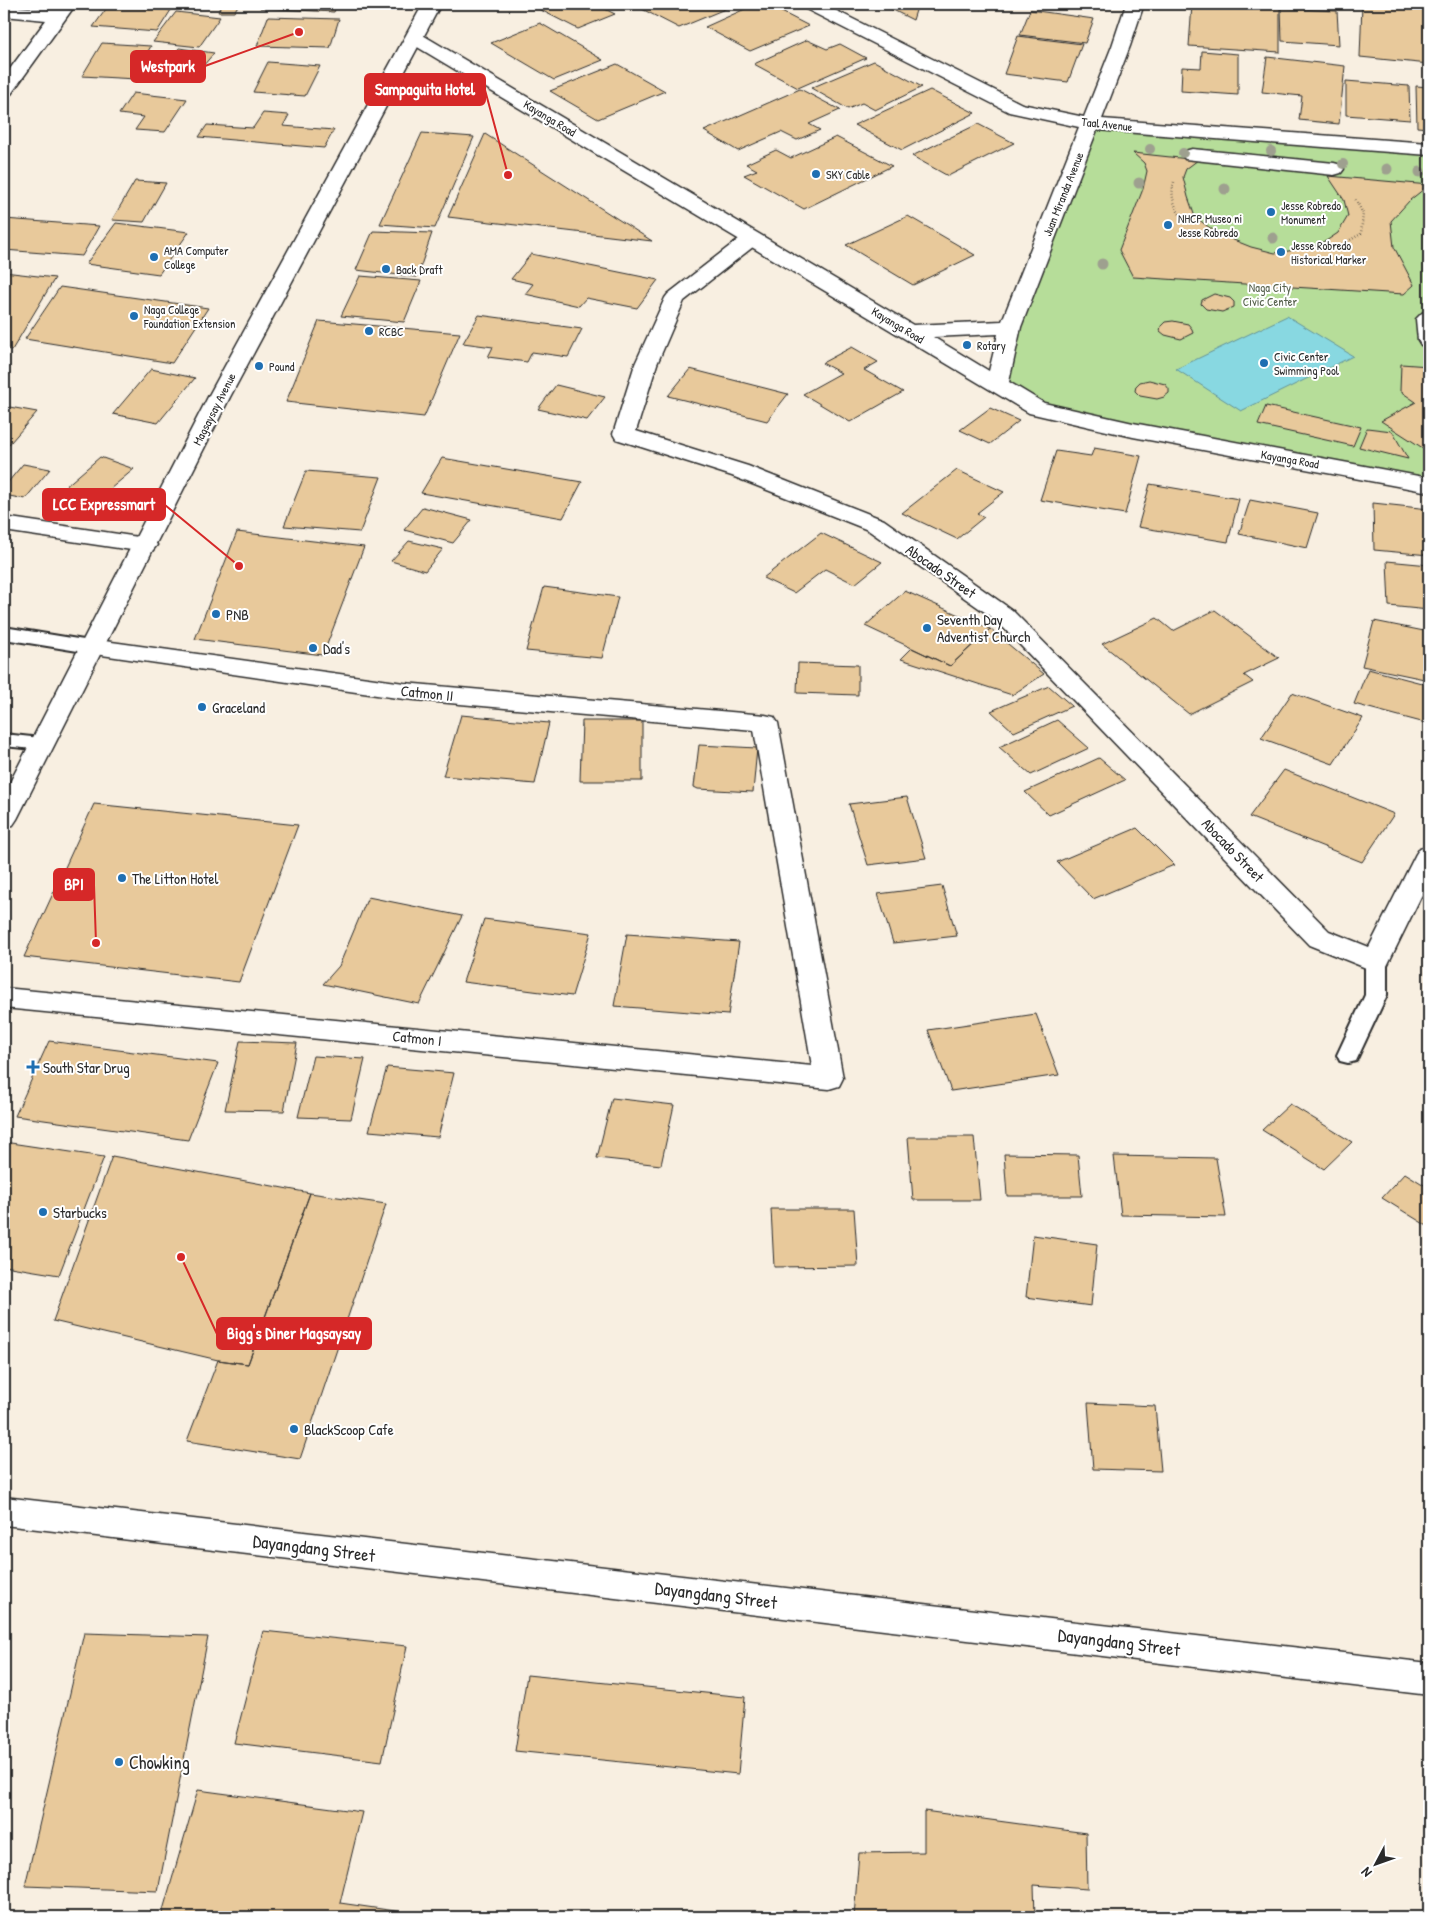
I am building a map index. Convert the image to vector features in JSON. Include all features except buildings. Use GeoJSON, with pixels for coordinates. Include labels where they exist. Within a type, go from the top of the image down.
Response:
{"type":"FeatureCollection","features":[{"type":"Feature","properties":{"kind":"street","name":"Magsaysay Avenue"},"geometry":{"type":"LineString","coordinates":[[4,819],[90,647],[145,545],[251,337],[432,4]]}},
{"type":"Feature","properties":{"kind":"street","name":"Taal Avenue"},"geometry":{"type":"LineString","coordinates":[[810,4],[1016,108],[1090,124],[1429,149]]}},
{"type":"Feature","properties":{"kind":"street","name":"Juan Miranda Avenue"},"geometry":{"type":"LineString","coordinates":[[997,385],[1010,328],[1121,46],[1135,4]]}},
{"type":"Feature","properties":{"kind":"street"},"geometry":{"type":"LineString","coordinates":[[4,11],[62,10]]}},
{"type":"Feature","properties":{"kind":"street"},"geometry":{"type":"LineString","coordinates":[[4,90],[62,10]]}},
{"type":"Feature","properties":{"kind":"street","name":"Kayanga Road"},"geometry":{"type":"LineString","coordinates":[[415,38],[1037,408],[1133,430],[1429,484]]}},
{"type":"Feature","properties":{"kind":"street"},"geometry":{"type":"LineString","coordinates":[[1192,155],[1334,169]]}},
{"type":"Feature","properties":{"kind":"street","name":"Abocado Street"},"geometry":{"type":"LineString","coordinates":[[751,239],[675,298],[646,364],[624,434],[740,471],[876,525],[1004,615],[1319,938],[1376,962]]}},
{"type":"Feature","properties":{"kind":"street"},"geometry":{"type":"LineString","coordinates":[[1429,317],[1427,319],[1429,340]]}},
{"type":"Feature","properties":{"kind":"street"},"geometry":{"type":"LineString","coordinates":[[910,332],[1010,328]]}},
{"type":"Feature","properties":{"kind":"street"},"geometry":{"type":"LineString","coordinates":[[4,524],[145,545]]}},
{"type":"Feature","properties":{"kind":"street","name":"Catmon II"},"geometry":{"type":"LineString","coordinates":[[90,647],[404,691],[765,723],[830,1078]]}},
{"type":"Feature","properties":{"kind":"street"},"geometry":{"type":"LineString","coordinates":[[1376,962],[1429,854]]}},
{"type":"Feature","properties":{"kind":"street","name":"Catmon I"},"geometry":{"type":"LineString","coordinates":[[4,998],[830,1078]]}},
{"type":"Feature","properties":{"kind":"street","name":"Dayangdang Street"},"geometry":{"type":"LineString","coordinates":[[4,1512],[1429,1679]]}},
{"type":"Feature","properties":{"kind":"lane"},"geometry":{"type":"LineString","coordinates":[[4,633],[90,647]]}},
{"type":"Feature","properties":{"kind":"lane"},"geometry":{"type":"LineString","coordinates":[[4,740],[43,744]]}},
{"type":"Feature","properties":{"kind":"lane"},"geometry":{"type":"LineString","coordinates":[[1348,1055],[1376,996],[1376,962]]}},
{"type":"Feature","properties":{"kind":"path"},"geometry":{"type":"LineString","coordinates":[[1188,225],[1178,214],[1170,190],[1181,164],[1192,155]]}},
{"type":"Feature","properties":{"kind":"path"},"geometry":{"type":"LineString","coordinates":[[1332,250],[1361,234],[1363,225],[1363,214],[1355,198],[1334,169]]}},
{"type":"Feature","properties":{"kind":"green space","name":"Naga City Civic Center"},"geometry":{"type":"Polygon","coordinates":[[[1090,124],[1429,149],[1429,484],[1037,408],[997,385],[1090,124]]]}},
{"type":"Feature","properties":{"kind":"water","name":"Civic Center Swimming Pool"},"geometry":{"type":"Polygon","coordinates":[[[1287,316],[1353,356],[1241,411],[1176,369],[1287,316]]]}},
{"type":"Feature","properties":{"kind":"place","name":"Westpark"},"geometry":{"type":"Point","coordinates":[299,32]}},
{"type":"Feature","properties":{"kind":"place","name":"SKY Cable"},"geometry":{"type":"Point","coordinates":[816,174]}},
{"type":"Feature","properties":{"kind":"place","name":"Sampaguita Hotel"},"geometry":{"type":"Point","coordinates":[508,175]}},
{"type":"Feature","properties":{"kind":"place","name":"Jesse Robredo Monument"},"geometry":{"type":"Point","coordinates":[1271,212]}},
{"type":"Feature","properties":{"kind":"place","name":"NHCP Museo ni Jesse Robredo"},"geometry":{"type":"Point","coordinates":[1168,225]}},
{"type":"Feature","properties":{"kind":"place","name":"Jesse Robredo Historical Marker"},"geometry":{"type":"Point","coordinates":[1281,252]}},
{"type":"Feature","properties":{"kind":"place","name":"AMA Computer College"},"geometry":{"type":"Point","coordinates":[154,257]}},
{"type":"Feature","properties":{"kind":"place","name":"Back Draft"},"geometry":{"type":"Point","coordinates":[386,269]}},
{"type":"Feature","properties":{"kind":"place","name":"Naga College Foundation Extension"},"geometry":{"type":"Point","coordinates":[134,316]}},
{"type":"Feature","properties":{"kind":"place","name":"RCBC"},"geometry":{"type":"Point","coordinates":[369,331]}},
{"type":"Feature","properties":{"kind":"place","name":"Rotary"},"geometry":{"type":"Point","coordinates":[967,345]}},
{"type":"Feature","properties":{"kind":"place","name":"Civic Center Swimming Pool"},"geometry":{"type":"Point","coordinates":[1264,363]}},
{"type":"Feature","properties":{"kind":"place","name":"Pound"},"geometry":{"type":"Point","coordinates":[259,366]}},
{"type":"Feature","properties":{"kind":"place","name":"LCC Expressmart"},"geometry":{"type":"Point","coordinates":[239,566]}},
{"type":"Feature","properties":{"kind":"place","name":"PNB"},"geometry":{"type":"Point","coordinates":[216,614]}},
{"type":"Feature","properties":{"kind":"place","name":"Seventh Day Adventist Church"},"geometry":{"type":"Point","coordinates":[927,628]}},
{"type":"Feature","properties":{"kind":"place","name":"Dad's"},"geometry":{"type":"Point","coordinates":[313,648]}},
{"type":"Feature","properties":{"kind":"place","name":"Graceland"},"geometry":{"type":"Point","coordinates":[202,707]}},
{"type":"Feature","properties":{"kind":"place","name":"The Litton Hotel"},"geometry":{"type":"Point","coordinates":[122,878]}},
{"type":"Feature","properties":{"kind":"place","name":"BPI"},"geometry":{"type":"Point","coordinates":[96,943]}},
{"type":"Feature","properties":{"kind":"place","name":"South Star Drug"},"geometry":{"type":"Point","coordinates":[33,1067]}},
{"type":"Feature","properties":{"kind":"place","name":"Starbucks"},"geometry":{"type":"Point","coordinates":[43,1212]}},
{"type":"Feature","properties":{"kind":"place","name":"Bigg's Diner Magsaysay"},"geometry":{"type":"Point","coordinates":[181,1257]}},
{"type":"Feature","properties":{"kind":"place","name":"BlackScoop Cafe"},"geometry":{"type":"Point","coordinates":[294,1429]}},
{"type":"Feature","properties":{"kind":"place","name":"Chowking"},"geometry":{"type":"Point","coordinates":[119,1762]}}]}
